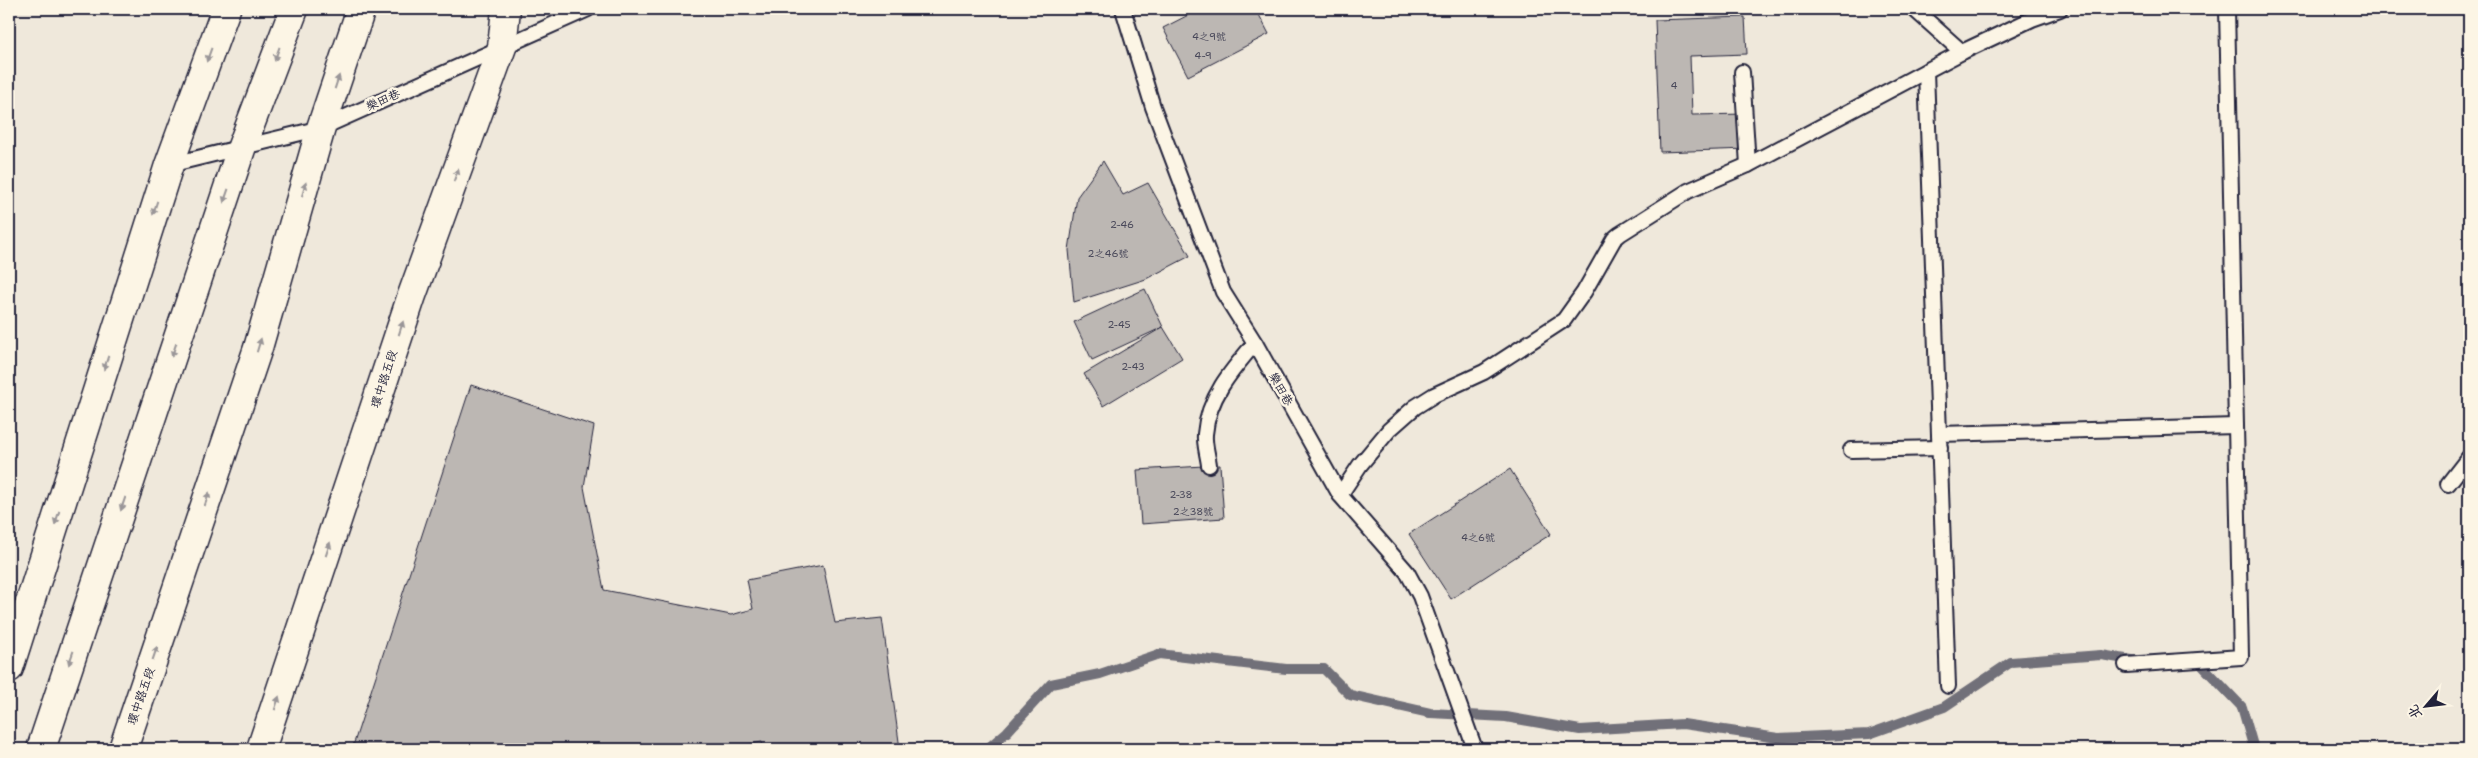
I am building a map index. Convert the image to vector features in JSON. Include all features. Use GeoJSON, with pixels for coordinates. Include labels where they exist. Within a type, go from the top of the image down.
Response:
{"type":"FeatureCollection","features":[{"type":"Feature","properties":{"kind":"street"},"geometry":{"type":"LineString","coordinates":[[9,668],[169,165],[226,9]]}},
{"type":"Feature","properties":{"kind":"street"},"geometry":{"type":"LineString","coordinates":[[40,749],[241,149],[294,9]]}},
{"type":"Feature","properties":{"kind":"street","name":"環中路五段"},"geometry":{"type":"LineString","coordinates":[[123,749],[258,348],[321,128],[361,9]]}},
{"type":"Feature","properties":{"kind":"street","name":"環中路五段"},"geometry":{"type":"LineString","coordinates":[[262,749],[411,298],[502,47],[506,9]]}},
{"type":"Feature","properties":{"kind":"lane","name":"樂田巷"},"geometry":{"type":"LineString","coordinates":[[169,165],[321,128],[588,9]]}},
{"type":"Feature","properties":{"kind":"lane","name":"樂田巷"},"geometry":{"type":"LineString","coordinates":[[1124,9],[1153,107],[1223,292],[1255,343],[1340,495],[1407,572],[1427,614],[1475,749]]}},
{"type":"Feature","properties":{"kind":"lane"},"geometry":{"type":"LineString","coordinates":[[1914,9],[1962,52]]}},
{"type":"Feature","properties":{"kind":"lane"},"geometry":{"type":"LineString","coordinates":[[1340,495],[1360,464],[1389,430],[1415,407],[1434,395],[1484,372],[1564,320],[1584,292],[1614,239],[1620,234],[1688,190],[1748,165],[1962,52],[2032,19],[2060,9]]}},
{"type":"Feature","properties":{"kind":"lane"},"geometry":{"type":"LineString","coordinates":[[2126,665],[2241,657],[2226,9]]}},
{"type":"Feature","properties":{"kind":"lane"},"geometry":{"type":"LineString","coordinates":[[1926,71],[1948,686]]}},
{"type":"Feature","properties":{"kind":"lane"},"geometry":{"type":"LineString","coordinates":[[1742,72],[1748,165]]}},
{"type":"Feature","properties":{"kind":"lane"},"geometry":{"type":"LineString","coordinates":[[1209,465],[1205,435],[1216,394],[1231,370],[1255,343]]}},
{"type":"Feature","properties":{"kind":"lane"},"geometry":{"type":"LineString","coordinates":[[1851,450],[1939,441],[2236,426]]}},
{"type":"Feature","properties":{"kind":"lane"},"geometry":{"type":"LineString","coordinates":[[2448,484],[2469,457]]}},
{"type":"Feature","properties":{"kind":"building"},"geometry":{"type":"Polygon","coordinates":[[[1200,9],[1256,9],[1269,34],[1188,76],[1163,28],[1200,9]]]}},
{"type":"Feature","properties":{"kind":"building"},"geometry":{"type":"Polygon","coordinates":[[[1745,17],[1747,54],[1690,56],[1692,115],[1747,114],[1748,149],[1660,152],[1655,20],[1745,17]]]}},
{"type":"Feature","properties":{"kind":"building"},"geometry":{"type":"Polygon","coordinates":[[[1103,161],[1123,195],[1148,183],[1190,256],[1146,279],[1074,302],[1069,250],[1077,197],[1103,161]]]}},
{"type":"Feature","properties":{"kind":"building"},"geometry":{"type":"Polygon","coordinates":[[[1145,289],[1163,327],[1092,360],[1074,322],[1145,289]]]}},
{"type":"Feature","properties":{"kind":"building"},"geometry":{"type":"Polygon","coordinates":[[[1163,327],[1182,358],[1103,406],[1084,374],[1163,327]]]}},
{"type":"Feature","properties":{"kind":"building"},"geometry":{"type":"Polygon","coordinates":[[[471,385],[594,426],[584,487],[604,590],[731,615],[753,609],[747,580],[823,565],[835,623],[882,618],[900,749],[763,749],[762,742],[724,749],[352,749],[471,385]]]}},
{"type":"Feature","properties":{"kind":"building"},"geometry":{"type":"Polygon","coordinates":[[[1220,465],[1224,518],[1141,524],[1137,470],[1220,465]]]}},
{"type":"Feature","properties":{"kind":"building"},"geometry":{"type":"Polygon","coordinates":[[[1510,469],[1551,534],[1451,599],[1409,534],[1510,469]]]}},
{"type":"Feature","properties":{"kind":"waterway"},"geometry":{"type":"LineString","coordinates":[[987,749],[1007,732],[1051,684],[1100,674],[1159,654],[1286,669],[1324,669],[1350,695],[1430,713],[1506,717],[1580,730],[1683,724],[1778,738],[1869,734],[1944,707],[2011,662],[2101,655],[2138,661]]}},
{"type":"Feature","properties":{"kind":"waterway"},"geometry":{"type":"LineString","coordinates":[[2192,663],[2199,662],[2242,707],[2254,749]]}}]}
